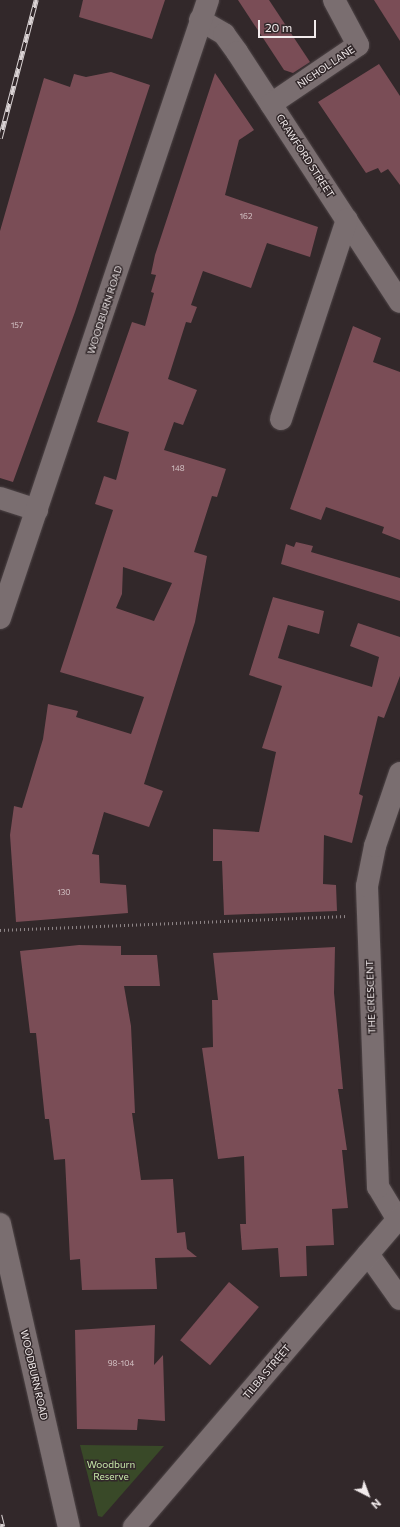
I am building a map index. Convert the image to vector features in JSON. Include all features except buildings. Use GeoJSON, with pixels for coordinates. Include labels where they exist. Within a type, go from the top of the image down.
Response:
{"type":"FeatureCollection","features":[{"type":"Feature","properties":{"kind":"street","name":"WOODBURN ROAD"},"geometry":{"type":"LineString","coordinates":[[0,618],[200,20],[208,0]]}},
{"type":"Feature","properties":{"kind":"street","name":"NICHOL LANE"},"geometry":{"type":"LineString","coordinates":[[271,104],[358,45],[334,0]]}},
{"type":"Feature","properties":{"kind":"street","name":"CRAWFORD STREET"},"geometry":{"type":"LineString","coordinates":[[200,20],[224,34],[400,302]]}},
{"type":"Feature","properties":{"kind":"street"},"geometry":{"type":"LineString","coordinates":[[281,418],[347,220]]}},
{"type":"Feature","properties":{"kind":"street"},"geometry":{"type":"LineString","coordinates":[[0,498],[37,510]]}},
{"type":"Feature","properties":{"kind":"street","name":"THE CRESCENT"},"geometry":{"type":"LineString","coordinates":[[399,1218],[378,1187],[367,886],[375,846],[400,773]]}},
{"type":"Feature","properties":{"kind":"street","name":"TILBA STREET"},"geometry":{"type":"LineString","coordinates":[[134,1527],[399,1218]]}},
{"type":"Feature","properties":{"kind":"street","name":"WOODBURN ROAD"},"geometry":{"type":"LineString","coordinates":[[0,1224],[69,1527]]}},
{"type":"Feature","properties":{"kind":"street"},"geometry":{"type":"LineString","coordinates":[[368,1254],[400,1298]]}},
{"type":"Feature","properties":{"kind":"path"},"geometry":{"type":"LineString","coordinates":[[0,930],[368,915]]}},
{"type":"Feature","properties":{"kind":"green space","name":"Woodburn Reserve"},"geometry":{"type":"Polygon","coordinates":[[[80,1445],[164,1446],[102,1517],[98,1516],[80,1445]]]}},
{"type":"Feature","properties":{"kind":"railway"},"geometry":{"type":"LineString","coordinates":[[0,138],[36,0]]}},
{"type":"Feature","properties":{"kind":"railway"},"geometry":{"type":"LineString","coordinates":[[0,1515],[3,1527]]}}]}
